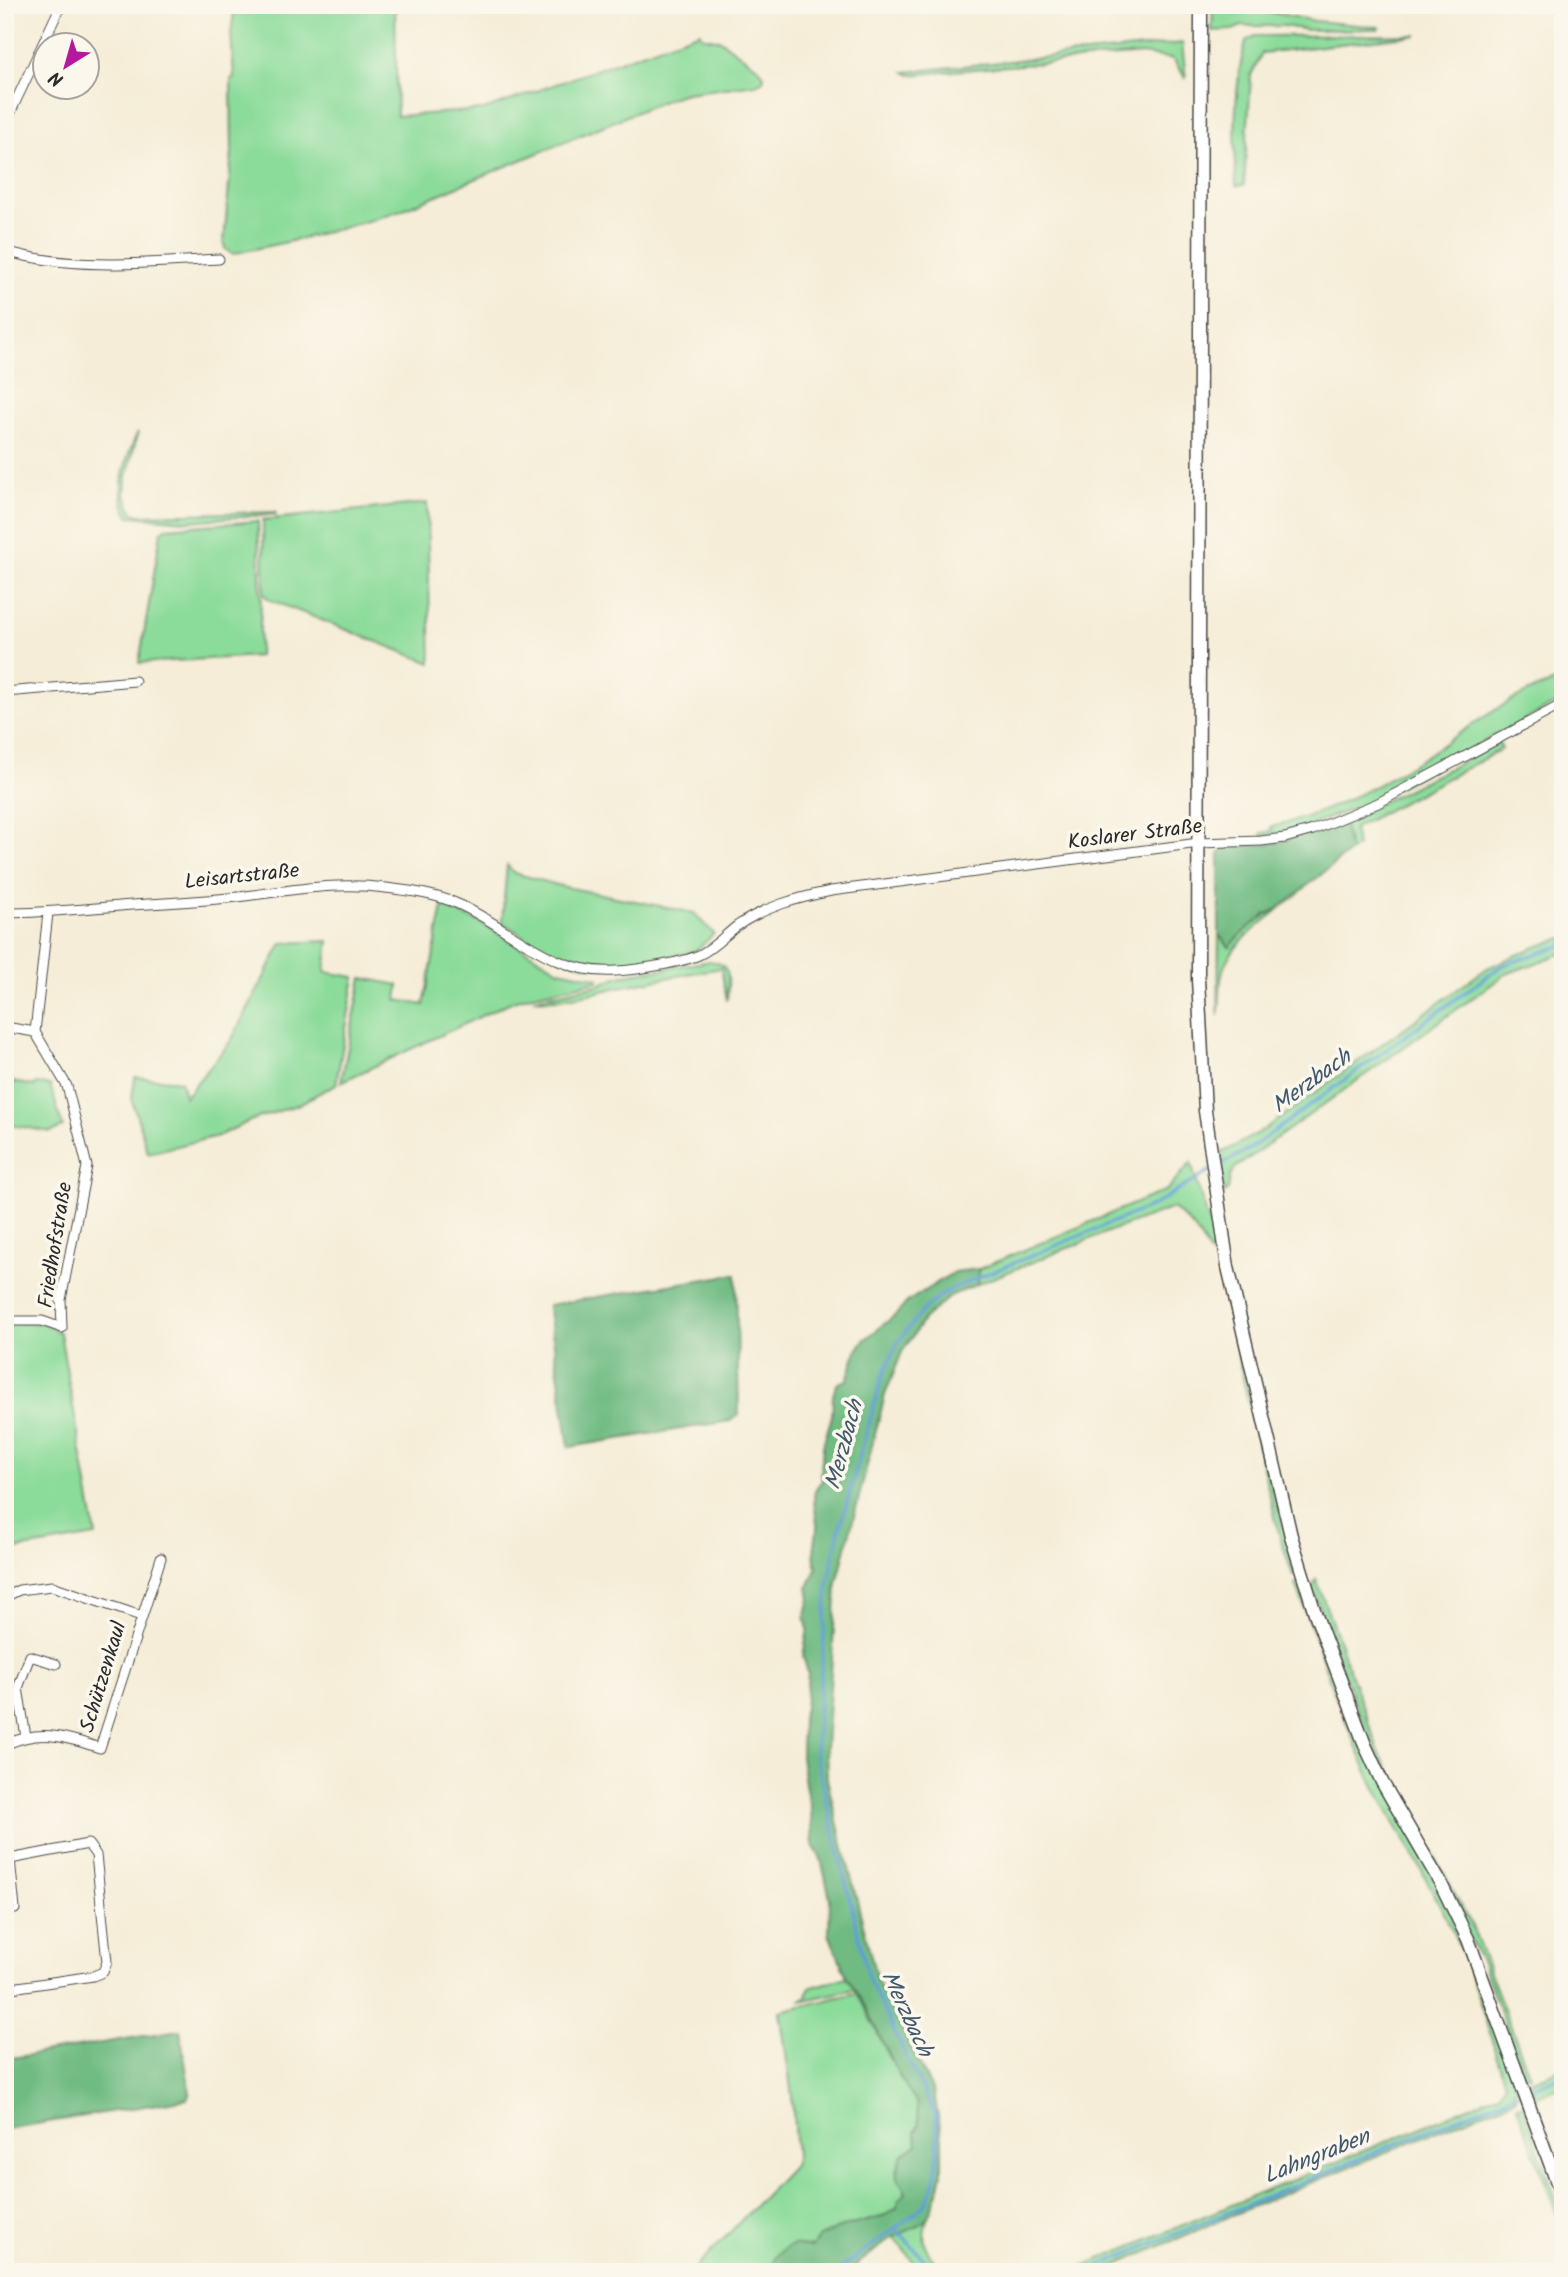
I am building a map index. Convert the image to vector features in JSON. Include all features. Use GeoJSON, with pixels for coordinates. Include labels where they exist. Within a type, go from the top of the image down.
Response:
{"type":"FeatureCollection","features":[{"type":"Feature","properties":{"kind":"main road"},"geometry":{"type":"LineString","coordinates":[[1202,5],[1198,979],[1205,1111],[1228,1267],[1268,1445],[1291,1536],[1315,1613],[1364,1745],[1382,1782],[1445,1891],[1468,1939],[1563,2199]]}},
{"type":"Feature","properties":{"kind":"street"},"geometry":{"type":"LineString","coordinates":[[5,124],[61,5]]}},
{"type":"Feature","properties":{"kind":"street"},"geometry":{"type":"LineString","coordinates":[[5,251],[56,261],[138,264],[219,259]]}},
{"type":"Feature","properties":{"kind":"street"},"geometry":{"type":"LineString","coordinates":[[5,692],[135,681]]}},
{"type":"Feature","properties":{"kind":"street","name":"Koslarer Straße"},"geometry":{"type":"LineString","coordinates":[[698,955],[748,919],[791,900],[831,891],[1199,843],[1286,838],[1313,830],[1378,803],[1563,704]]}},
{"type":"Feature","properties":{"kind":"street","name":"Leisartstraße"},"geometry":{"type":"LineString","coordinates":[[5,913],[48,913],[348,885],[382,887],[457,903],[549,958],[587,971],[619,971],[698,955]]}},
{"type":"Feature","properties":{"kind":"street"},"geometry":{"type":"LineString","coordinates":[[5,1027],[35,1032],[48,913]]}},
{"type":"Feature","properties":{"kind":"street","name":"Friedhofstraße"},"geometry":{"type":"LineString","coordinates":[[5,1321],[42,1321],[62,1328],[61,1300],[87,1166],[67,1086],[35,1032]]}},
{"type":"Feature","properties":{"kind":"street","name":"Schützenkaul"},"geometry":{"type":"LineString","coordinates":[[26,1737],[60,1736],[100,1748],[161,1558]]}},
{"type":"Feature","properties":{"kind":"street","name":"Schützenkaul"},"geometry":{"type":"LineString","coordinates":[[5,1597],[19,1590],[52,1586],[141,1616]]}},
{"type":"Feature","properties":{"kind":"street"},"geometry":{"type":"LineString","coordinates":[[5,1745],[26,1737],[18,1688],[30,1656],[56,1664]]}},
{"type":"Feature","properties":{"kind":"street"},"geometry":{"type":"LineString","coordinates":[[5,1692],[18,1688]]}},
{"type":"Feature","properties":{"kind":"street"},"geometry":{"type":"LineString","coordinates":[[5,1844],[15,1909]]}},
{"type":"Feature","properties":{"kind":"street"},"geometry":{"type":"LineString","coordinates":[[5,1989],[93,1976],[103,1972],[107,1962],[96,1855],[88,1844],[8,1859]]}},
{"type":"Feature","properties":{"kind":"green space"},"geometry":{"type":"Polygon","coordinates":[[[235,5],[395,5],[397,116],[484,110],[700,32],[701,36],[720,40],[760,69],[764,76],[763,80],[756,84],[686,93],[670,98],[401,210],[296,240],[232,254],[225,249],[224,242],[232,152],[231,79],[234,78],[231,33],[235,5]]]}},
{"type":"Feature","properties":{"kind":"green space"},"geometry":{"type":"Polygon","coordinates":[[[1213,5],[1234,5],[1315,21],[1379,29],[1307,30],[1284,26],[1242,26],[1232,30],[1212,31],[1213,5]]]}},
{"type":"Feature","properties":{"kind":"green space"},"geometry":{"type":"Polygon","coordinates":[[[1417,35],[1262,53],[1251,75],[1244,185],[1236,186],[1237,94],[1246,41],[1255,36],[1417,35]]]}},
{"type":"Feature","properties":{"kind":"green space"},"geometry":{"type":"Polygon","coordinates":[[[1182,43],[1186,79],[1173,59],[1142,54],[910,75],[905,72],[1182,43]]]}},
{"type":"Feature","properties":{"kind":"green space"},"geometry":{"type":"Polygon","coordinates":[[[138,432],[125,494],[133,513],[276,514],[188,521],[129,516],[122,496],[123,474],[138,432]]]}},
{"type":"Feature","properties":{"kind":"green space"},"geometry":{"type":"Polygon","coordinates":[[[427,503],[431,663],[270,600],[264,595],[263,520],[427,503]]]}},
{"type":"Feature","properties":{"kind":"green space"},"geometry":{"type":"Polygon","coordinates":[[[258,521],[261,600],[259,656],[139,663],[161,532],[166,528],[258,521]]]}},
{"type":"Feature","properties":{"kind":"green space"},"geometry":{"type":"Polygon","coordinates":[[[1563,680],[1563,700],[1368,803],[1303,828],[1262,837],[1261,833],[1272,831],[1271,827],[1309,816],[1383,782],[1506,704],[1563,680]]]}},
{"type":"Feature","properties":{"kind":"green space"},"geometry":{"type":"Polygon","coordinates":[[[1499,743],[1502,749],[1354,828],[1357,846],[1350,851],[1343,822],[1499,743]]]}},
{"type":"Feature","properties":{"kind":"green space"},"geometry":{"type":"Polygon","coordinates":[[[1343,822],[1350,851],[1280,908],[1248,928],[1229,947],[1219,935],[1219,854],[1228,847],[1277,843],[1343,822]]]}},
{"type":"Feature","properties":{"kind":"green space"},"geometry":{"type":"Polygon","coordinates":[[[507,865],[514,873],[561,886],[694,913],[714,934],[691,952],[648,962],[605,967],[577,963],[550,952],[502,922],[507,865]]]}},
{"type":"Feature","properties":{"kind":"green space"},"geometry":{"type":"Polygon","coordinates":[[[443,906],[479,922],[559,970],[598,978],[598,981],[513,1001],[341,1082],[362,978],[399,985],[397,1000],[424,1005],[443,906]]]}},
{"type":"Feature","properties":{"kind":"green space"},"geometry":{"type":"Polygon","coordinates":[[[1280,908],[1249,934],[1228,958],[1221,979],[1218,1016],[1219,935],[1230,947],[1253,925],[1280,908]]]}},
{"type":"Feature","properties":{"kind":"green space"},"geometry":{"type":"Polygon","coordinates":[[[1563,938],[1563,953],[1506,974],[1235,1168],[1228,1190],[1224,1193],[1220,1154],[1265,1129],[1487,968],[1563,938]]]}},
{"type":"Feature","properties":{"kind":"green space"},"geometry":{"type":"Polygon","coordinates":[[[329,941],[325,972],[355,977],[336,1084],[297,1105],[252,1120],[218,1136],[148,1153],[132,1100],[135,1077],[181,1081],[185,1097],[231,1041],[282,943],[329,941]]]}},
{"type":"Feature","properties":{"kind":"green space"},"geometry":{"type":"Polygon","coordinates":[[[710,961],[718,963],[726,970],[727,1001],[721,968],[572,997],[533,999],[598,985],[619,976],[710,961]]]}},
{"type":"Feature","properties":{"kind":"green space"},"geometry":{"type":"Polygon","coordinates":[[[8,1081],[35,1086],[50,1085],[63,1127],[51,1132],[5,1124],[5,1089],[8,1081]]]}},
{"type":"Feature","properties":{"kind":"green space"},"geometry":{"type":"Polygon","coordinates":[[[1191,1163],[1225,1274],[1276,1502],[1298,1573],[1293,1575],[1267,1484],[1217,1264],[1194,1228],[1173,1208],[978,1284],[979,1269],[1167,1190],[1191,1163]]]}},
{"type":"Feature","properties":{"kind":"green space"},"geometry":{"type":"Polygon","coordinates":[[[979,1269],[978,1284],[950,1296],[924,1319],[902,1352],[885,1395],[837,1583],[826,1748],[827,1779],[877,1980],[934,2093],[942,2139],[942,2173],[928,2217],[918,2226],[893,2237],[847,2272],[771,2272],[775,2258],[785,2248],[796,2245],[812,2247],[819,2237],[836,2229],[882,2217],[896,2209],[906,2193],[898,2175],[902,2155],[917,2145],[915,2132],[919,2125],[916,2101],[901,2079],[847,1977],[829,1934],[830,1898],[821,1859],[813,1845],[811,1809],[801,1757],[802,1718],[808,1673],[803,1656],[808,1629],[805,1618],[810,1598],[808,1587],[817,1567],[814,1553],[817,1529],[814,1497],[822,1481],[823,1448],[832,1415],[833,1395],[838,1383],[847,1380],[856,1352],[863,1341],[898,1313],[907,1302],[954,1272],[979,1269]]]}},
{"type":"Feature","properties":{"kind":"green space"},"geometry":{"type":"Polygon","coordinates":[[[736,1274],[739,1414],[730,1421],[569,1447],[548,1305],[736,1274]]]}},
{"type":"Feature","properties":{"kind":"green space"},"geometry":{"type":"Polygon","coordinates":[[[5,1323],[43,1323],[60,1333],[96,1536],[5,1551],[5,1323]]]}},
{"type":"Feature","properties":{"kind":"green space"},"geometry":{"type":"Polygon","coordinates":[[[1316,1579],[1379,1752],[1471,1924],[1530,2076],[1524,2076],[1482,1963],[1375,1756],[1312,1587],[1316,1579]]]}},
{"type":"Feature","properties":{"kind":"green space"},"geometry":{"type":"Polygon","coordinates":[[[1301,1583],[1321,1642],[1459,1931],[1518,2089],[1513,2091],[1516,2099],[1100,2272],[1068,2272],[1432,2123],[1499,2093],[1505,2083],[1475,1988],[1453,1932],[1376,1789],[1346,1723],[1296,1584],[1301,1583]]]}},
{"type":"Feature","properties":{"kind":"green space"},"geometry":{"type":"Polygon","coordinates":[[[847,1977],[855,1989],[800,2001],[807,1996],[809,1988],[847,1977]]]}},
{"type":"Feature","properties":{"kind":"green space"},"geometry":{"type":"Polygon","coordinates":[[[857,1993],[901,2079],[916,2101],[919,2125],[915,2132],[917,2145],[902,2155],[897,2171],[906,2194],[900,2199],[897,2209],[882,2217],[856,2224],[813,2247],[794,2245],[771,2272],[692,2272],[793,2166],[796,2155],[792,2096],[780,2011],[857,1993]]]}},
{"type":"Feature","properties":{"kind":"green space"},"geometry":{"type":"Polygon","coordinates":[[[180,2030],[190,2093],[187,2099],[5,2129],[5,2059],[180,2030]]]}},
{"type":"Feature","properties":{"kind":"green space"},"geometry":{"type":"Polygon","coordinates":[[[1563,2068],[1563,2086],[1535,2097],[1563,2175],[1563,2189],[1529,2095],[1533,2092],[1530,2081],[1563,2068]]]}},
{"type":"Feature","properties":{"kind":"green space"},"geometry":{"type":"Polygon","coordinates":[[[1517,2106],[1523,2106],[1563,2218],[1563,2231],[1517,2106]]]}},
{"type":"Feature","properties":{"kind":"green space"},"geometry":{"type":"Polygon","coordinates":[[[928,2217],[924,2233],[926,2248],[933,2260],[946,2272],[922,2272],[893,2237],[918,2226],[928,2217]]]}},
{"type":"Feature","properties":{"kind":"waterway","name":"Merzbach"},"geometry":{"type":"LineString","coordinates":[[1216,1167],[1250,1149],[1501,966],[1563,945]]}},
{"type":"Feature","properties":{"kind":"waterway","name":"Merzbach"},"geometry":{"type":"LineString","coordinates":[[836,2272],[925,2204],[934,2185],[938,2153],[936,2116],[869,1980],[815,1752],[828,1582],[838,1534],[882,1377],[898,1342],[922,1311],[940,1296],[958,1286],[1152,1206],[1210,1171]]}},
{"type":"Feature","properties":{"kind":"waterway","name":"Lahngraben"},"geometry":{"type":"LineString","coordinates":[[1084,2272],[1563,2075]]}},
{"type":"Feature","properties":{"kind":"waterway","name":"Lahngraben"},"geometry":{"type":"LineString","coordinates":[[895,2228],[936,2272]]}}]}
